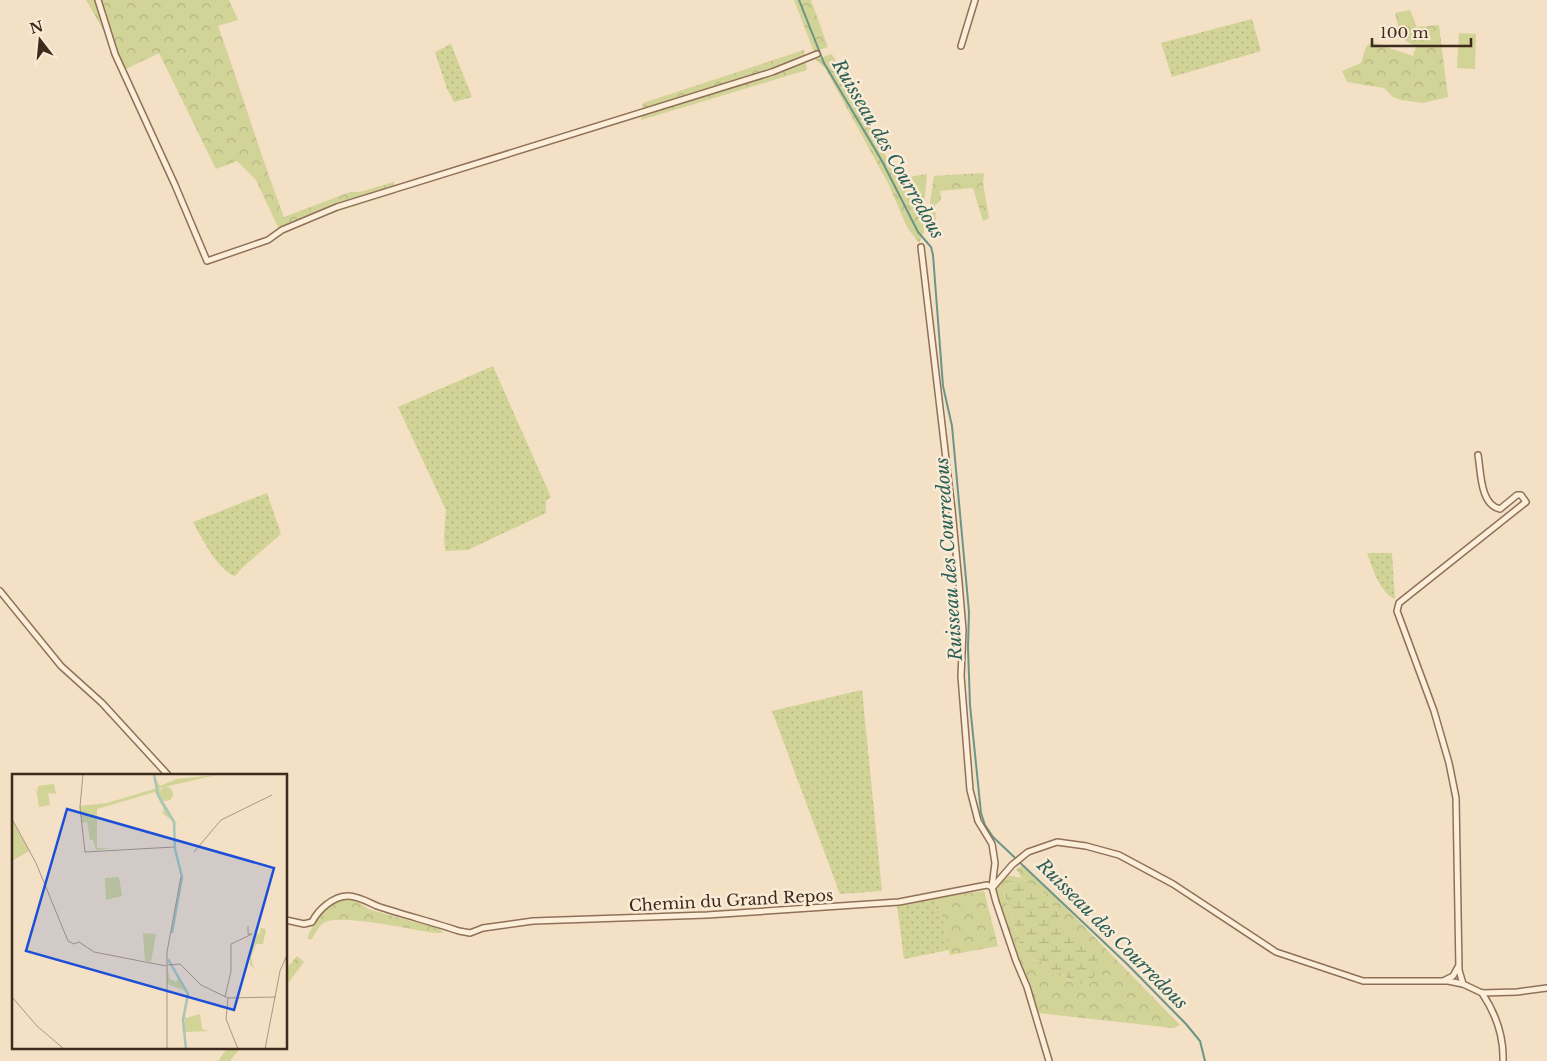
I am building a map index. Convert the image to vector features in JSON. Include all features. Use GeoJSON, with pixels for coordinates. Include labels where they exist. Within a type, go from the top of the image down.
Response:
{"type":"FeatureCollection","features":[{"type":"Feature","properties":{"kind":"street"},"geometry":{"type":"LineString","coordinates":[[98,0],[115,54],[174,181],[207,261],[268,240],[282,230],[337,207],[762,75],[817,54]]}},
{"type":"Feature","properties":{"kind":"street"},"geometry":{"type":"LineString","coordinates":[[961,46],[975,0]]}},
{"type":"Feature","properties":{"kind":"street"},"geometry":{"type":"LineString","coordinates":[[922,247],[963,630],[960,676],[970,790],[978,821],[992,844],[995,863],[992,887],[1016,961],[1027,987],[1049,1061]]}},
{"type":"Feature","properties":{"kind":"street"},"geometry":{"type":"LineString","coordinates":[[1463,984],[1458,967],[1456,798],[1449,763],[1434,711],[1396,611],[1399,603],[1526,502],[1521,495],[1517,495],[1500,509],[1493,508],[1487,502],[1478,455]]}},
{"type":"Feature","properties":{"kind":"street"},"geometry":{"type":"LineString","coordinates":[[0,591],[60,666],[102,703],[167,774]]}},
{"type":"Feature","properties":{"kind":"street"},"geometry":{"type":"LineString","coordinates":[[992,887],[1012,865],[1028,852],[1057,842],[1086,846],[1119,856],[1173,884],[1276,952],[1363,981],[1442,981],[1463,984],[1482,993],[1518,992],[1547,988]]}},
{"type":"Feature","properties":{"kind":"street","name":"Chemin du Grand Repos"},"geometry":{"type":"LineString","coordinates":[[288,920],[304,924],[312,922],[316,913],[337,898],[347,896],[459,932],[470,933],[483,928],[533,921],[708,915],[899,902],[987,885],[992,887]]}},
{"type":"Feature","properties":{"kind":"street"},"geometry":{"type":"LineString","coordinates":[[1442,981],[1453,976],[1458,967]]}},
{"type":"Feature","properties":{"kind":"street"},"geometry":{"type":"LineString","coordinates":[[1482,993],[1498,1022],[1502,1040],[1503,1061]]}},
{"type":"Feature","properties":{"kind":"green space"},"geometry":{"type":"Polygon","coordinates":[[[86,0],[229,0],[238,20],[218,26],[284,217],[350,192],[360,192],[394,182],[396,193],[283,229],[278,227],[256,180],[237,161],[216,169],[159,53],[126,69],[86,0]]]}},
{"type":"Feature","properties":{"kind":"green space"},"geometry":{"type":"Polygon","coordinates":[[[794,0],[811,0],[828,47],[814,52],[794,0]]]}},
{"type":"Feature","properties":{"kind":"green space"},"geometry":{"type":"Polygon","coordinates":[[[1410,10],[1417,27],[1439,25],[1448,97],[1423,103],[1401,100],[1393,97],[1384,88],[1347,82],[1342,71],[1361,63],[1366,47],[1371,42],[1413,56],[1416,47],[1401,38],[1395,13],[1410,10]]]}},
{"type":"Feature","properties":{"kind":"green space"},"geometry":{"type":"Polygon","coordinates":[[[1252,19],[1261,51],[1172,77],[1161,43],[1252,19]]]}},
{"type":"Feature","properties":{"kind":"green space"},"geometry":{"type":"Polygon","coordinates":[[[1459,33],[1476,34],[1475,69],[1457,68],[1459,33]]]}},
{"type":"Feature","properties":{"kind":"green space"},"geometry":{"type":"Polygon","coordinates":[[[451,44],[472,97],[454,102],[447,89],[435,52],[451,44]]]}},
{"type":"Feature","properties":{"kind":"green space"},"geometry":{"type":"Polygon","coordinates":[[[804,50],[807,70],[641,120],[643,103],[804,50]]]}},
{"type":"Feature","properties":{"kind":"green space"},"geometry":{"type":"Polygon","coordinates":[[[832,54],[898,179],[927,174],[924,232],[919,243],[907,227],[888,183],[825,68],[815,59],[832,54]]]}},
{"type":"Feature","properties":{"kind":"green space"},"geometry":{"type":"Polygon","coordinates":[[[984,173],[983,183],[989,218],[983,221],[973,188],[940,191],[941,200],[935,205],[937,234],[930,231],[930,202],[934,176],[984,173]]]}},
{"type":"Feature","properties":{"kind":"green space"},"geometry":{"type":"Polygon","coordinates":[[[493,366],[551,497],[546,501],[546,513],[468,550],[445,551],[446,510],[398,407],[493,366]]]}},
{"type":"Feature","properties":{"kind":"green space"},"geometry":{"type":"Polygon","coordinates":[[[267,493],[281,534],[235,576],[223,568],[217,561],[193,522],[267,493]]]}},
{"type":"Feature","properties":{"kind":"green space"},"geometry":{"type":"Polygon","coordinates":[[[1367,553],[1392,553],[1395,599],[1389,596],[1381,585],[1367,553]]]}},
{"type":"Feature","properties":{"kind":"green space"},"geometry":{"type":"Polygon","coordinates":[[[862,690],[882,891],[840,894],[772,711],[862,690]]]}},
{"type":"Feature","properties":{"kind":"green space"},"geometry":{"type":"Polygon","coordinates":[[[1024,865],[1180,1025],[1173,1028],[1038,1013],[1012,943],[995,887],[1006,875],[1012,876],[1004,893],[1024,956],[1031,961],[1040,960],[1049,975],[1059,972],[1071,982],[1089,943],[1066,927],[1046,894],[1032,887],[1022,878],[1016,869],[1024,865]]]}},
{"type":"Feature","properties":{"kind":"green space"},"geometry":{"type":"Polygon","coordinates":[[[1012,876],[1022,878],[1032,887],[1046,894],[1066,927],[1089,943],[1099,956],[1093,980],[1076,985],[1059,972],[1049,975],[1040,960],[1031,961],[1024,956],[1004,892],[1012,876]]]}},
{"type":"Feature","properties":{"kind":"green space"},"geometry":{"type":"Polygon","coordinates":[[[984,891],[998,946],[950,955],[938,897],[984,891]]]}},
{"type":"Feature","properties":{"kind":"green space"},"geometry":{"type":"Polygon","coordinates":[[[938,897],[949,950],[904,959],[897,905],[938,897]]]}},
{"type":"Feature","properties":{"kind":"green space"},"geometry":{"type":"Polygon","coordinates":[[[348,899],[358,902],[368,909],[440,929],[443,933],[378,923],[334,920],[323,923],[311,940],[307,938],[322,912],[332,904],[348,899]]]}},
{"type":"Feature","properties":{"kind":"green space"},"geometry":{"type":"Polygon","coordinates":[[[297,956],[304,962],[288,983],[288,967],[297,956]]]}},
{"type":"Feature","properties":{"kind":"green space"},"geometry":{"type":"Polygon","coordinates":[[[227,1048],[240,1048],[230,1061],[218,1061],[227,1048]]]}},
{"type":"Feature","properties":{"kind":"waterway","name":"Ruisseau des Courredous"},"geometry":{"type":"LineString","coordinates":[[799,0],[824,63],[882,161],[918,232],[931,247],[933,255],[943,386],[952,426],[969,612],[970,705],[981,813],[985,825],[993,837],[1128,965],[1186,1024],[1200,1041],[1205,1061]]}}]}
